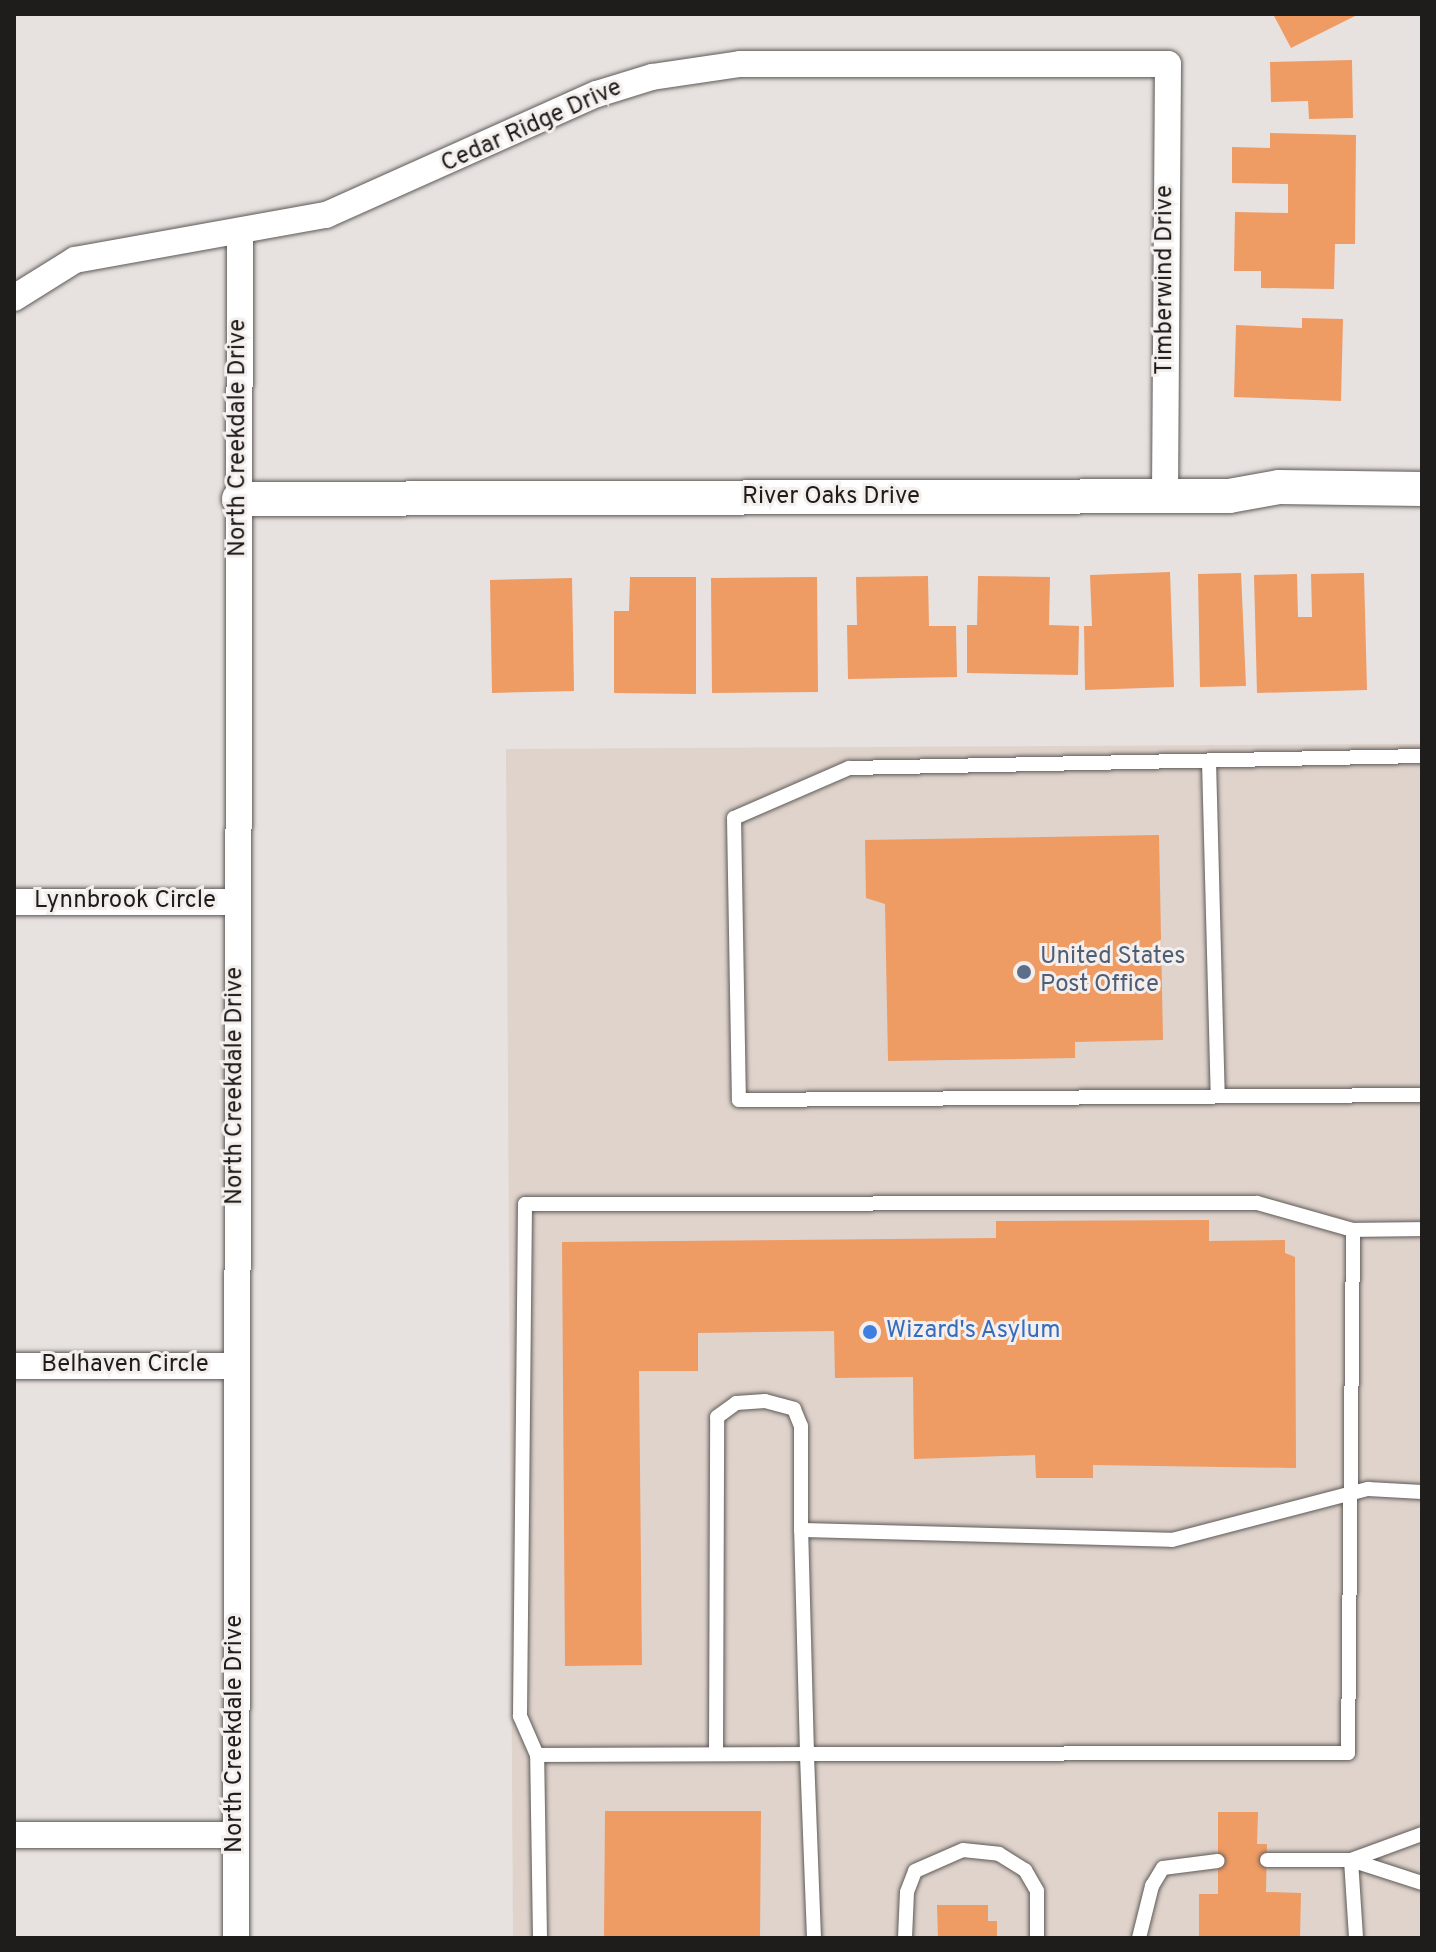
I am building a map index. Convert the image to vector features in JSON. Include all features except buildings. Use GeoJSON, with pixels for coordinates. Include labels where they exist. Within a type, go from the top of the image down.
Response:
{"type":"FeatureCollection","features":[{"type":"Feature","properties":{"kind":"street","name":"Cedar Ridge Drive"},"geometry":{"type":"LineString","coordinates":[[14,298],[75,260],[240,233],[326,215],[597,94],[691,69],[799,63],[1168,64]]}},
{"type":"Feature","properties":{"kind":"street","name":"Timberwind Drive"},"geometry":{"type":"LineString","coordinates":[[1165,497],[1168,64]]}},
{"type":"Feature","properties":{"kind":"street","name":"North Creekdale Drive"},"geometry":{"type":"LineString","coordinates":[[236,1938],[236,902],[240,233]]}},
{"type":"Feature","properties":{"kind":"street","name":"River Oaks Drive"},"geometry":{"type":"LineString","coordinates":[[239,499],[1165,497],[1229,496],[1279,487],[1422,489]]}},
{"type":"Feature","properties":{"kind":"street","name":"Lynnbrook Circle"},"geometry":{"type":"LineString","coordinates":[[14,902],[236,902]]}},
{"type":"Feature","properties":{"kind":"street","name":"Belhaven Circle"},"geometry":{"type":"LineString","coordinates":[[14,1366],[236,1366]]}},
{"type":"Feature","properties":{"kind":"street"},"geometry":{"type":"LineString","coordinates":[[14,1835],[235,1835]]}},
{"type":"Feature","properties":{"kind":"lane"},"geometry":{"type":"LineString","coordinates":[[1422,756],[849,768],[734,818],[739,1100],[1422,1095]]}},
{"type":"Feature","properties":{"kind":"lane"},"geometry":{"type":"LineString","coordinates":[[1209,761],[1218,1096]]}},
{"type":"Feature","properties":{"kind":"lane"},"geometry":{"type":"LineString","coordinates":[[540,1938],[537,1755],[520,1716],[525,1204],[1257,1203],[1353,1230],[1422,1229]]}},
{"type":"Feature","properties":{"kind":"lane"},"geometry":{"type":"LineString","coordinates":[[537,1755],[1348,1753],[1354,1494],[1353,1230]]}},
{"type":"Feature","properties":{"kind":"lane"},"geometry":{"type":"LineString","coordinates":[[716,1754],[717,1417],[736,1403],[765,1401],[794,1409],[801,1426],[801,1530],[814,1938]]}},
{"type":"Feature","properties":{"kind":"lane"},"geometry":{"type":"LineString","coordinates":[[801,1530],[1172,1540],[1368,1489],[1422,1492]]}},
{"type":"Feature","properties":{"kind":"lane"},"geometry":{"type":"LineString","coordinates":[[1351,1860],[1422,1834]]}},
{"type":"Feature","properties":{"kind":"lane"},"geometry":{"type":"LineString","coordinates":[[905,1938],[907,1892],[915,1871],[963,1850],[999,1854],[1025,1870],[1037,1891],[1037,1938]]}},
{"type":"Feature","properties":{"kind":"lane"},"geometry":{"type":"LineString","coordinates":[[1267,1860],[1351,1860],[1422,1883]]}},
{"type":"Feature","properties":{"kind":"lane"},"geometry":{"type":"LineString","coordinates":[[1351,1860],[1356,1938]]}},
{"type":"Feature","properties":{"kind":"lane"},"geometry":{"type":"LineString","coordinates":[[1139,1938],[1152,1886],[1163,1868],[1218,1861]]}},
{"type":"Feature","properties":{"kind":"shaded area"},"geometry":{"type":"Polygon","coordinates":[[[1422,744],[1422,1938],[513,1938],[506,749],[1422,744]]]}},
{"type":"Feature","properties":{"kind":"place","name":"United States Post Office"},"geometry":{"type":"Point","coordinates":[1024,972]}},
{"type":"Feature","properties":{"kind":"place","name":"Wizard's Asylum"},"geometry":{"type":"Point","coordinates":[870,1332]}}]}
